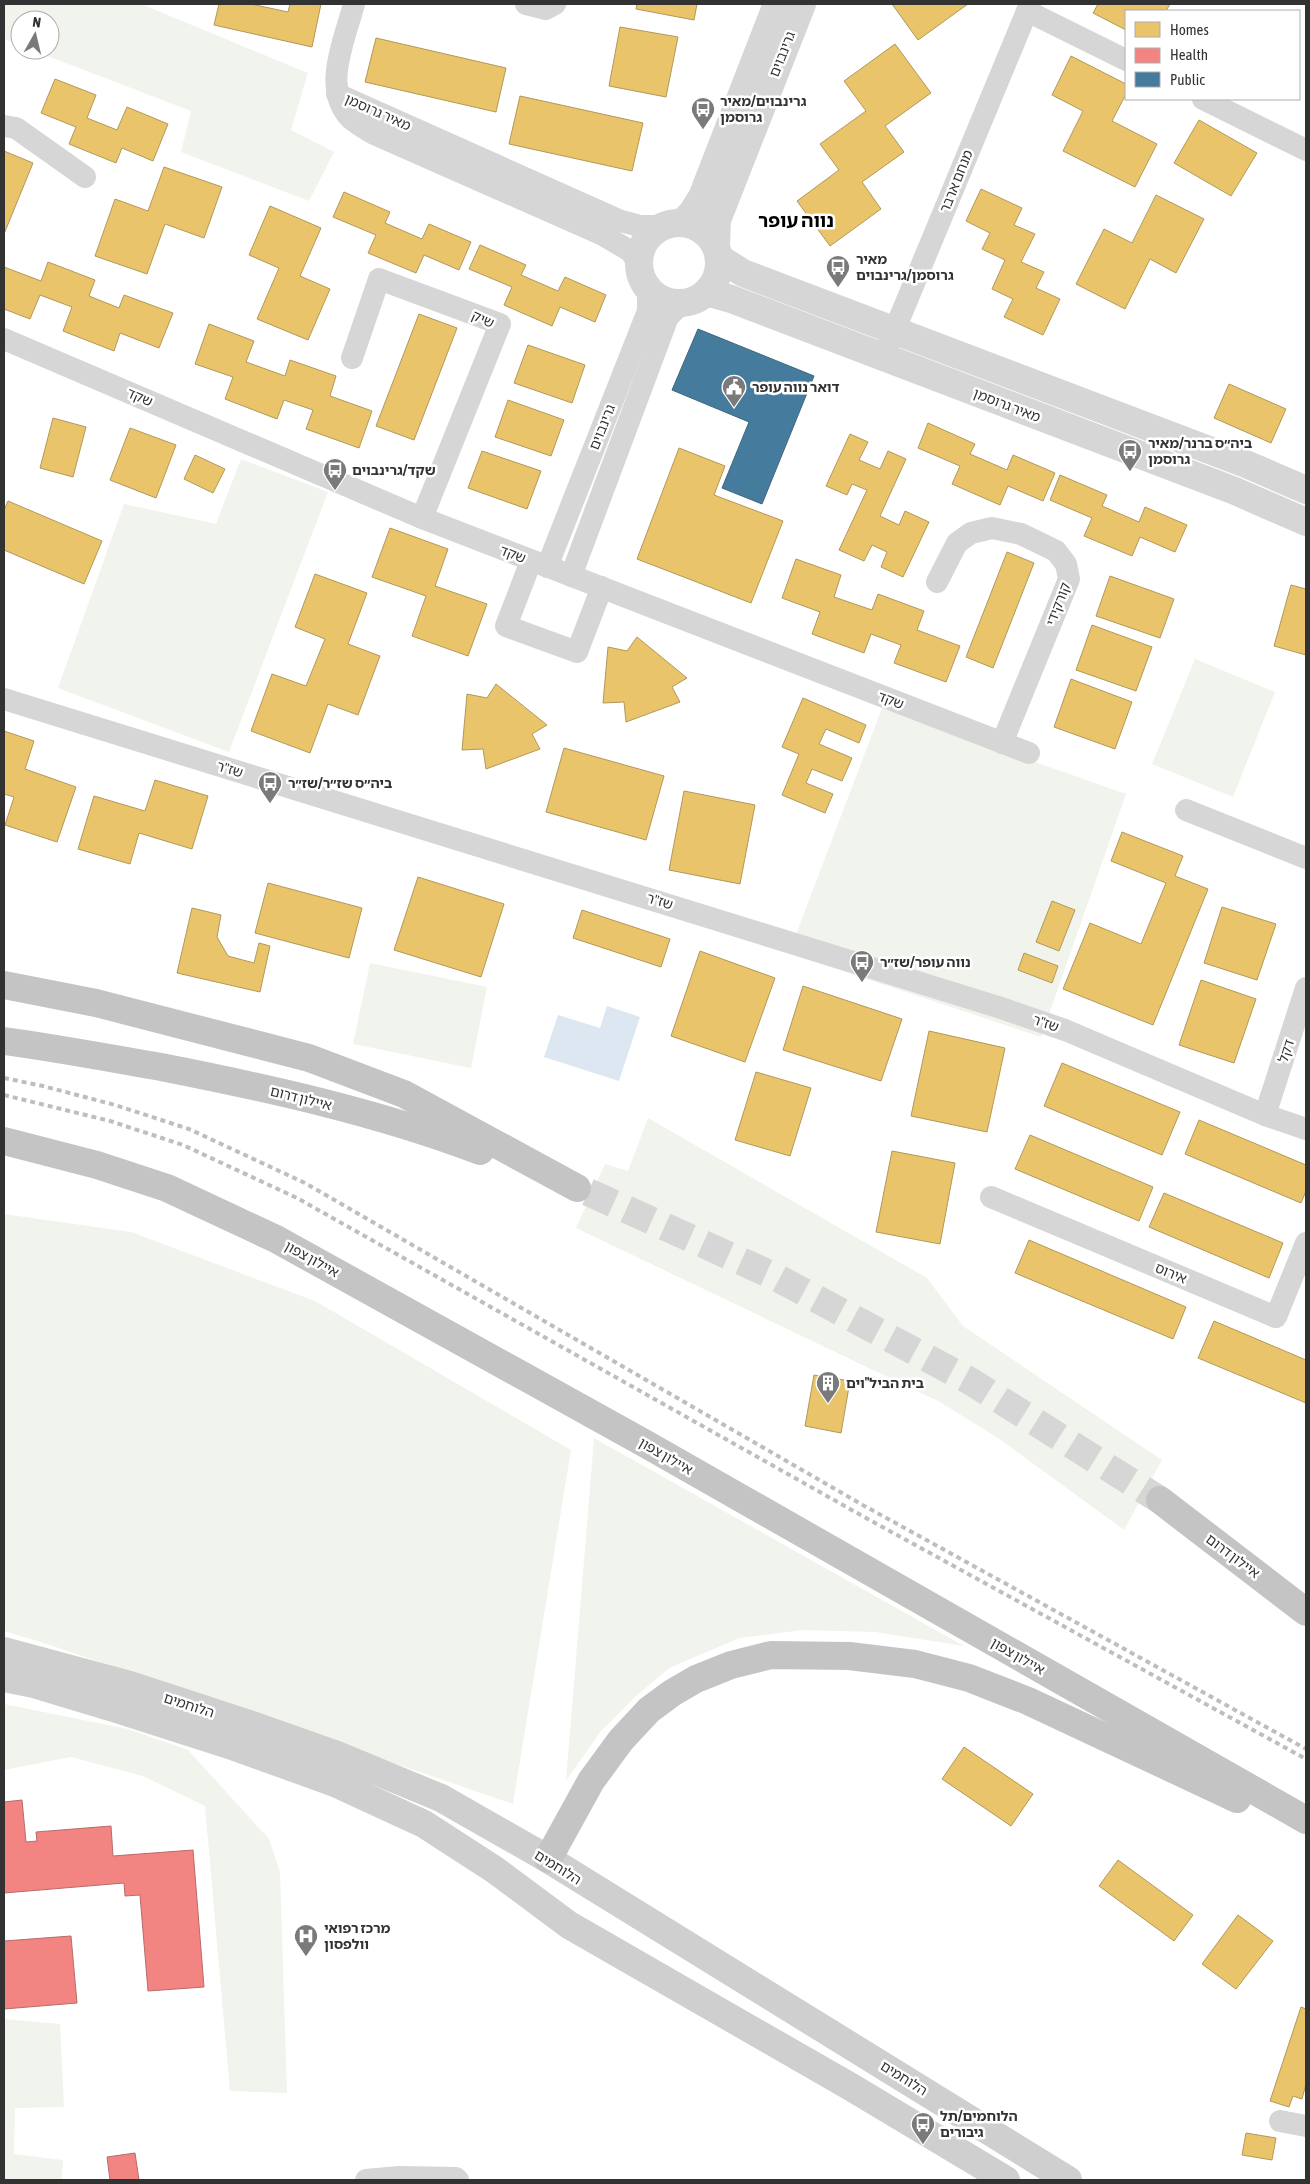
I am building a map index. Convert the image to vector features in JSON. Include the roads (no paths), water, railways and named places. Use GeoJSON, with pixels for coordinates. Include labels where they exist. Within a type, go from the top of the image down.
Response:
{"type":"FeatureCollection","features":[{"type":"Feature","properties":{"kind":"highway","name":"איילון דרום"},"geometry":{"type":"LineString","coordinates":[[4,985],[96,1002],[309,1058],[404,1094],[583,1190],[450,1140],[363,1113],[289,1094],[141,1064],[4,1041]]}},
{"type":"Feature","properties":{"kind":"highway","name":"איילון צפון"},"geometry":{"type":"LineString","coordinates":[[4,1141],[97,1165],[167,1188],[276,1238],[644,1443],[1306,1820]]}},
{"type":"Feature","properties":{"kind":"highway","name":"איילון דרום"},"geometry":{"type":"LineString","coordinates":[[1160,1500],[1306,1612]]}},
{"type":"Feature","properties":{"kind":"highway"},"geometry":{"type":"LineString","coordinates":[[548,1859],[591,1782],[621,1740],[649,1710],[672,1693],[696,1679],[731,1665],[771,1655],[849,1656],[906,1663],[970,1678],[1028,1701],[1306,1831]]}},
{"type":"Feature","properties":{"kind":"main road","name":"הלוחמים"},"geometry":{"type":"LineString","coordinates":[[4,1650],[130,1686],[337,1755],[441,1798],[548,1859],[1068,2180]]}},
{"type":"Feature","properties":{"kind":"main road","name":"הלוחמים"},"geometry":{"type":"LineString","coordinates":[[4,1678],[34,1684],[235,1747],[335,1783],[424,1824],[495,1870],[569,1925],[1006,2180]]}},
{"type":"Feature","properties":{"kind":"main road"},"geometry":{"type":"LineString","coordinates":[[495,1870],[530,1875],[537,1871],[548,1859]]}},
{"type":"Feature","properties":{"kind":"street"},"geometry":{"type":"LineString","coordinates":[[336,94],[335,79],[354,4]]}},
{"type":"Feature","properties":{"kind":"street"},"geometry":{"type":"LineString","coordinates":[[526,4],[546,9],[555,4]]}},
{"type":"Feature","properties":{"kind":"street","name":"גרינבוים"},"geometry":{"type":"LineString","coordinates":[[672,224],[692,212],[702,197],[777,4]]}},
{"type":"Feature","properties":{"kind":"street","name":"גרינבוים"},"geometry":{"type":"LineString","coordinates":[[717,252],[717,220],[722,205],[802,4]]}},
{"type":"Feature","properties":{"kind":"street"},"geometry":{"type":"LineString","coordinates":[[1029,7],[1125,59]]}},
{"type":"Feature","properties":{"kind":"street","name":"מנחם ארבר"},"geometry":{"type":"LineString","coordinates":[[882,358],[896,330],[1029,7]]}},
{"type":"Feature","properties":{"kind":"street","name":"מאיר גרוסמן"},"geometry":{"type":"LineString","coordinates":[[336,94],[622,221],[640,226],[672,224]]}},
{"type":"Feature","properties":{"kind":"street","name":"מאיר גרוסמן"},"geometry":{"type":"LineString","coordinates":[[336,94],[351,118],[374,134],[603,235],[630,251],[642,274]]}},
{"type":"Feature","properties":{"kind":"street"},"geometry":{"type":"LineString","coordinates":[[1206,100],[1306,150]]}},
{"type":"Feature","properties":{"kind":"street"},"geometry":{"type":"LineString","coordinates":[[4,126],[16,128],[85,177]]}},
{"type":"Feature","properties":{"kind":"street"},"geometry":{"type":"LineString","coordinates":[[672,224],[701,229],[709,236],[717,252],[719,270],[714,282],[696,297],[673,303],[663,300],[654,295],[642,274],[640,249],[646,240],[672,224]]}},
{"type":"Feature","properties":{"kind":"street"},"geometry":{"type":"LineString","coordinates":[[717,252],[743,273],[1246,464],[1306,490]]}},
{"type":"Feature","properties":{"kind":"street","name":"גרינבוים"},"geometry":{"type":"LineString","coordinates":[[602,587],[577,652],[506,626],[539,564],[648,311],[648,295],[642,274]]}},
{"type":"Feature","properties":{"kind":"street","name":"שיק"},"geometry":{"type":"LineString","coordinates":[[352,358],[379,279],[500,324],[422,518]]}},
{"type":"Feature","properties":{"kind":"street","name":"מאיר גרוסמן"},"geometry":{"type":"LineString","coordinates":[[696,297],[731,299],[1235,491],[1306,522]]}},
{"type":"Feature","properties":{"kind":"street","name":"גרינבוים"},"geometry":{"type":"LineString","coordinates":[[571,576],[668,317],[676,308],[696,297]]}},
{"type":"Feature","properties":{"kind":"street","name":"שקד"},"geometry":{"type":"LineString","coordinates":[[4,339],[422,518],[1029,753]]}},
{"type":"Feature","properties":{"kind":"street","name":"קורקידי"},"geometry":{"type":"LineString","coordinates":[[936,582],[957,543],[971,533],[992,528],[1021,534],[1056,551],[1066,564],[1069,579],[1002,743]]}},
{"type":"Feature","properties":{"kind":"street","name":"שז\"ר"},"geometry":{"type":"LineString","coordinates":[[4,700],[998,1006],[1065,1030],[1266,1115],[1306,1129]]}},
{"type":"Feature","properties":{"kind":"street"},"geometry":{"type":"LineString","coordinates":[[1186,810],[1306,858]]}},
{"type":"Feature","properties":{"kind":"street","name":"דקל"},"geometry":{"type":"LineString","coordinates":[[1266,1115],[1306,988]]}},
{"type":"Feature","properties":{"kind":"street","name":"אירוס"},"geometry":{"type":"LineString","coordinates":[[991,1197],[1276,1317],[1306,1243]]}},
{"type":"Feature","properties":{"kind":"street"},"geometry":{"type":"LineString","coordinates":[[1280,2121],[1306,2126]]}},
{"type":"Feature","properties":{"kind":"street"},"geometry":{"type":"LineString","coordinates":[[366,2180],[399,2177],[457,2179]]}},
{"type":"Feature","properties":{"kind":"tunnel"},"geometry":{"type":"LineString","coordinates":[[588,1192],[774,1276],[970,1381],[1160,1500]]}},
{"type":"Feature","properties":{"kind":"railway"},"geometry":{"type":"LineString","coordinates":[[4,1078],[115,1105],[189,1129],[305,1183],[861,1504],[1306,1749]]}},
{"type":"Feature","properties":{"kind":"railway"},"geometry":{"type":"LineString","coordinates":[[4,1095],[110,1121],[183,1145],[297,1198],[866,1518],[1306,1759]]}},
{"type":"Feature","properties":{"kind":"place","name":"גרינבוים/מאיר גרוסמן"},"geometry":{"type":"Point","coordinates":[703,130]}},
{"type":"Feature","properties":{"kind":"place","name":"מאיר גרוסמן/גרינבוים"},"geometry":{"type":"Point","coordinates":[838,288]}},
{"type":"Feature","properties":{"kind":"place","name":"דואר נווה עופר"},"geometry":{"type":"Point","coordinates":[734,408]}},
{"type":"Feature","properties":{"kind":"place","name":"ביה״ס ברנר/מאיר גרוסמן"},"geometry":{"type":"Point","coordinates":[1130,472]}},
{"type":"Feature","properties":{"kind":"place","name":"שקד/גרינבוים"},"geometry":{"type":"Point","coordinates":[335,491]}},
{"type":"Feature","properties":{"kind":"place","name":"ביה״ס שז״ר/שז״ר"},"geometry":{"type":"Point","coordinates":[270,804]}},
{"type":"Feature","properties":{"kind":"place","name":"נווה עופר/שז״ר"},"geometry":{"type":"Point","coordinates":[862,983]}},
{"type":"Feature","properties":{"kind":"place","name":"בית הביל\"וים"},"geometry":{"type":"Point","coordinates":[828,1404]}},
{"type":"Feature","properties":{"kind":"place","name":"מרכז רפואי וולפסון"},"geometry":{"type":"Point","coordinates":[306,1957]}},
{"type":"Feature","properties":{"kind":"place","name":"הלוחמים/תל גיבורים"},"geometry":{"type":"Point","coordinates":[923,2145]}},
{"type":"Feature","properties":{"kind":"district","name":"נווה עופר"},"geometry":{"type":"Point","coordinates":[796,220]}}]}
